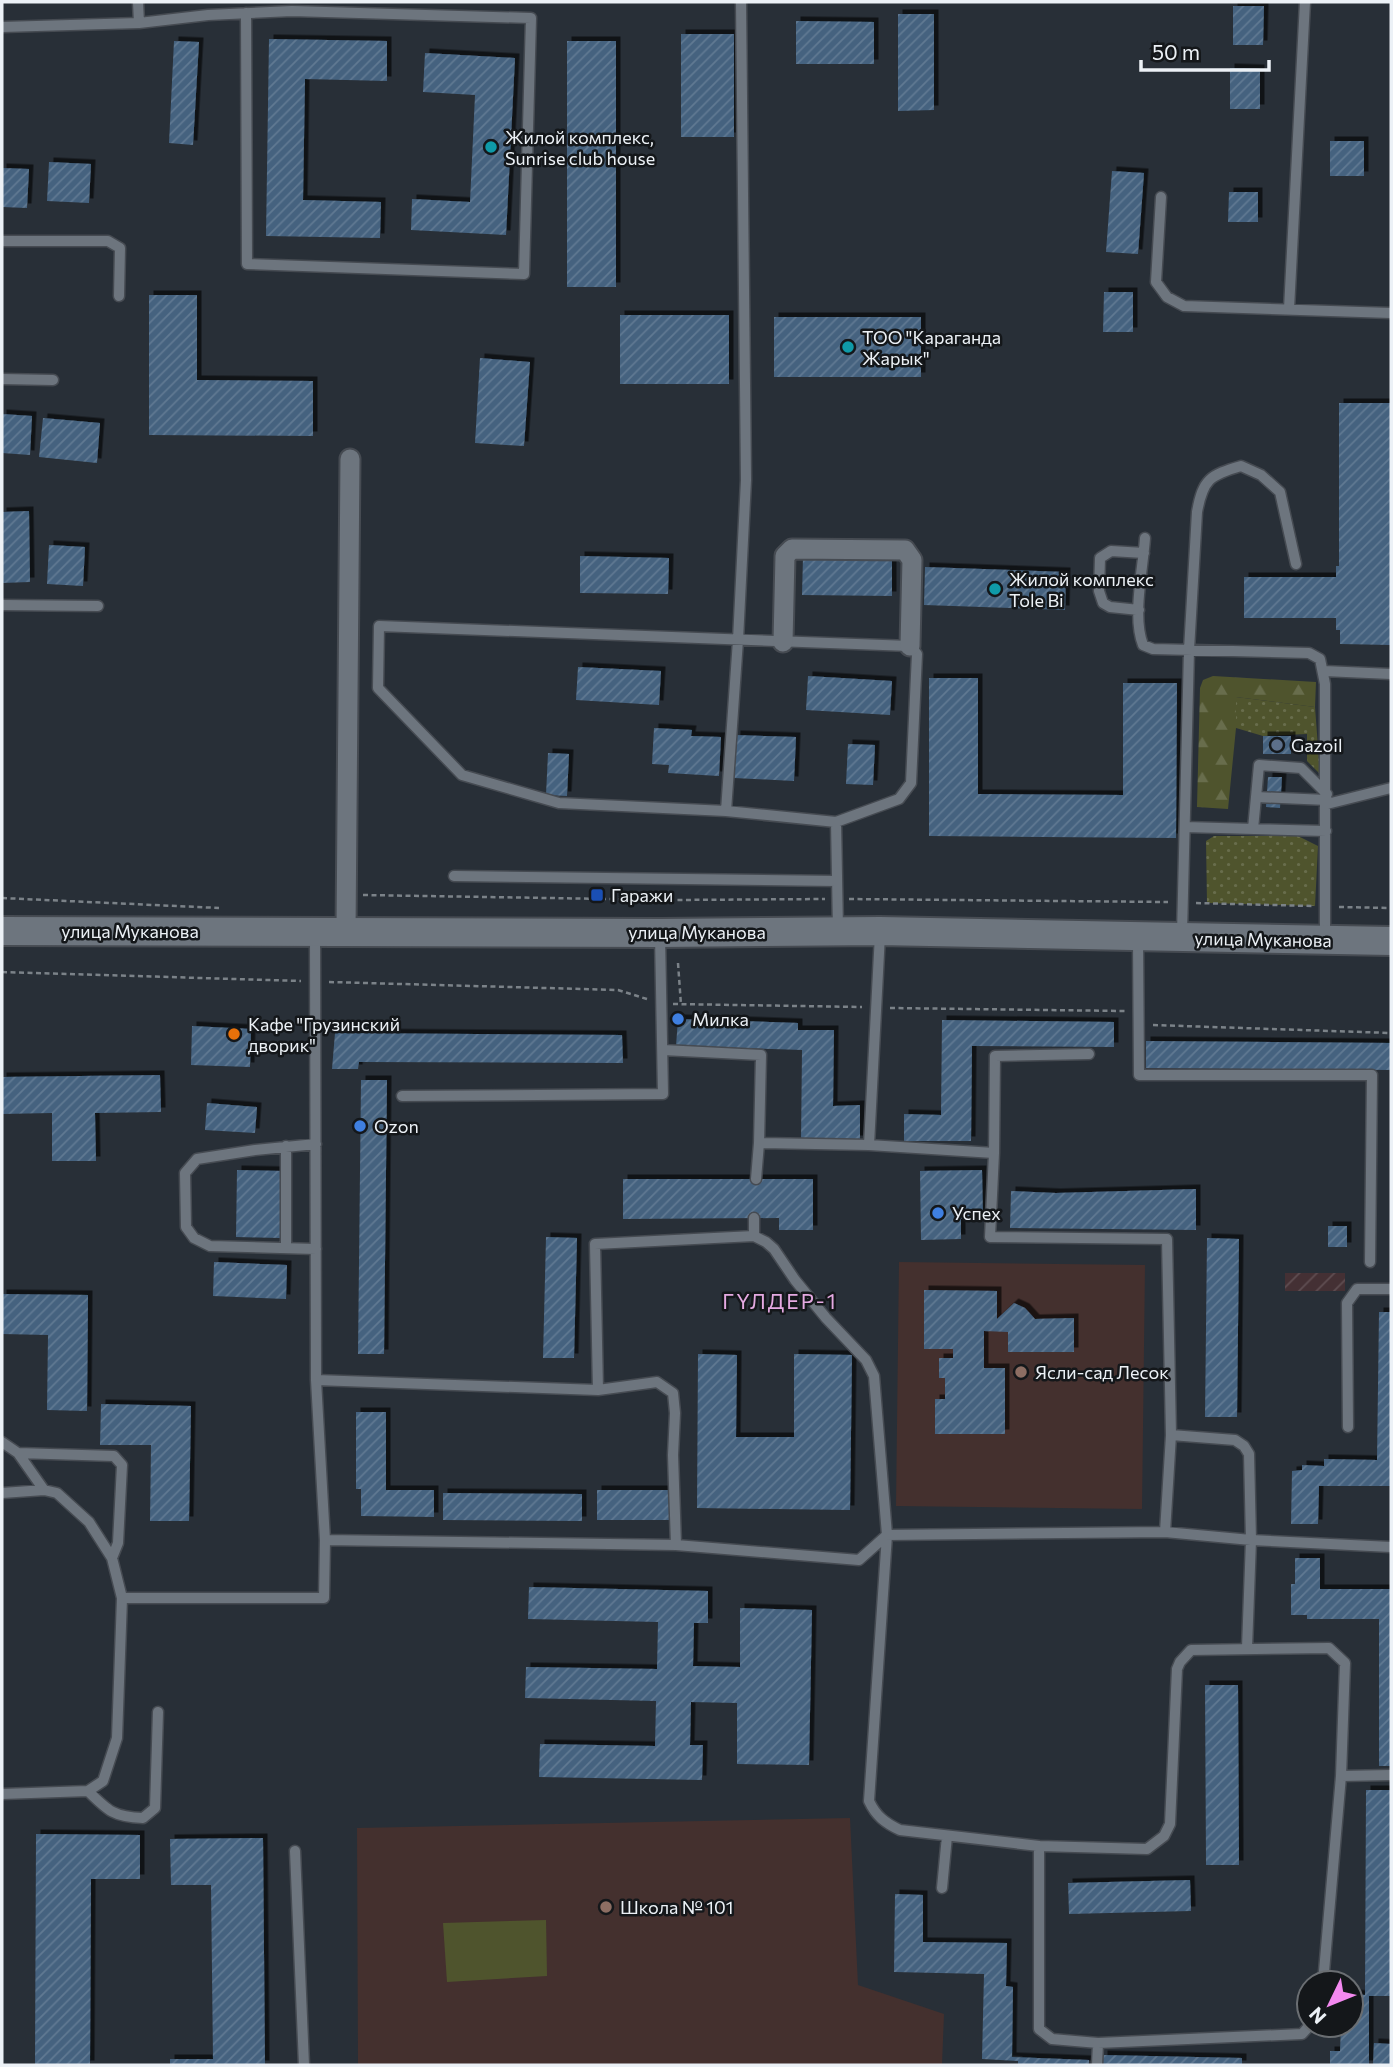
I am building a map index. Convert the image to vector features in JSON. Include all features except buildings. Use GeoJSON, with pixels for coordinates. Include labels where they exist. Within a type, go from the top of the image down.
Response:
{"type":"FeatureCollection","features":[{"type":"Feature","properties":{"kind":"main road","name":"улица Муканова"},"geometry":{"type":"LineString","coordinates":[[2,931],[880,931],[1391,941]]}},
{"type":"Feature","properties":{"kind":"street"},"geometry":{"type":"LineString","coordinates":[[346,932],[350,459]]}},
{"type":"Feature","properties":{"kind":"street"},"geometry":{"type":"LineString","coordinates":[[783,642],[785,556],[792,549],[905,550],[912,560],[910,646]]}},
{"type":"Feature","properties":{"kind":"lane"},"geometry":{"type":"LineString","coordinates":[[138,2],[139,23]]}},
{"type":"Feature","properties":{"kind":"lane"},"geometry":{"type":"LineString","coordinates":[[726,811],[746,480],[741,2]]}},
{"type":"Feature","properties":{"kind":"lane"},"geometry":{"type":"LineString","coordinates":[[1289,309],[1305,2]]}},
{"type":"Feature","properties":{"kind":"lane"},"geometry":{"type":"LineString","coordinates":[[2,27],[139,23],[208,15],[246,13],[292,11],[530,18],[524,274],[247,264],[246,13]]}},
{"type":"Feature","properties":{"kind":"lane"},"geometry":{"type":"LineString","coordinates":[[1161,197],[1156,282],[1167,297],[1184,306],[1391,313]]}},
{"type":"Feature","properties":{"kind":"lane"},"geometry":{"type":"LineString","coordinates":[[2,241],[108,241],[120,248],[118,296]]}},
{"type":"Feature","properties":{"kind":"lane"},"geometry":{"type":"LineString","coordinates":[[2,379],[53,380]]}},
{"type":"Feature","properties":{"kind":"lane"},"geometry":{"type":"LineString","coordinates":[[1182,938],[1189,650],[1197,512],[1200,493],[1214,473],[1241,466],[1261,475],[1280,492],[1296,564]]}},
{"type":"Feature","properties":{"kind":"lane"},"geometry":{"type":"LineString","coordinates":[[1145,538],[1139,610],[1139,635],[1143,645],[1153,649],[1309,653],[1320,659],[1324,671],[1325,940]]}},
{"type":"Feature","properties":{"kind":"lane"},"geometry":{"type":"LineString","coordinates":[[1139,610],[1110,607],[1103,603],[1099,591],[1100,558],[1111,551],[1144,553]]}},
{"type":"Feature","properties":{"kind":"lane"},"geometry":{"type":"LineString","coordinates":[[2,605],[98,606]]}},
{"type":"Feature","properties":{"kind":"lane"},"geometry":{"type":"LineString","coordinates":[[379,626],[738,640],[910,646],[917,654],[911,783],[899,799],[836,822],[726,811],[559,803],[462,775],[378,688],[379,626]]}},
{"type":"Feature","properties":{"kind":"lane"},"geometry":{"type":"LineString","coordinates":[[1324,671],[1391,674]]}},
{"type":"Feature","properties":{"kind":"lane"},"geometry":{"type":"LineString","coordinates":[[1253,829],[1259,765],[1301,768],[1326,799]]}},
{"type":"Feature","properties":{"kind":"lane"},"geometry":{"type":"LineString","coordinates":[[1256,797],[1326,799],[1391,788]]}},
{"type":"Feature","properties":{"kind":"lane"},"geometry":{"type":"LineString","coordinates":[[836,822],[838,931]]}},
{"type":"Feature","properties":{"kind":"lane"},"geometry":{"type":"LineString","coordinates":[[1185,827],[1326,831]]}},
{"type":"Feature","properties":{"kind":"lane"},"geometry":{"type":"LineString","coordinates":[[454,876],[837,881]]}},
{"type":"Feature","properties":{"kind":"lane"},"geometry":{"type":"LineString","coordinates":[[122,1598],[324,1598],[325,1540],[316,1380],[315,931]]}},
{"type":"Feature","properties":{"kind":"lane"},"geometry":{"type":"LineString","coordinates":[[869,1145],[880,931]]}},
{"type":"Feature","properties":{"kind":"lane"},"geometry":{"type":"LineString","coordinates":[[402,1096],[663,1094],[660,933]]}},
{"type":"Feature","properties":{"kind":"lane"},"geometry":{"type":"LineString","coordinates":[[1138,936],[1139,1076],[1371,1075],[1370,1262]]}},
{"type":"Feature","properties":{"kind":"lane"},"geometry":{"type":"LineString","coordinates":[[663,1050],[761,1055],[756,1179]]}},
{"type":"Feature","properties":{"kind":"lane"},"geometry":{"type":"LineString","coordinates":[[1089,1054],[995,1056],[990,1237],[1167,1239],[1171,1435],[1165,1532]]}},
{"type":"Feature","properties":{"kind":"lane"},"geometry":{"type":"LineString","coordinates":[[759,1143],[869,1145],[994,1153]]}},
{"type":"Feature","properties":{"kind":"lane"},"geometry":{"type":"LineString","coordinates":[[316,1144],[197,1159],[186,1173],[186,1227],[194,1238],[210,1246],[316,1249]]}},
{"type":"Feature","properties":{"kind":"lane"},"geometry":{"type":"LineString","coordinates":[[286,1146],[286,1248]]}},
{"type":"Feature","properties":{"kind":"lane"},"geometry":{"type":"LineString","coordinates":[[754,1218],[754,1236]]}},
{"type":"Feature","properties":{"kind":"lane"},"geometry":{"type":"LineString","coordinates":[[598,1390],[595,1244],[754,1236],[766,1241],[826,1318],[866,1360],[874,1376],[887,1535],[870,1801],[883,1822],[900,1830],[1039,1846],[1147,1849],[1164,1836],[1170,1824],[1176,1681],[1180,1662],[1191,1650],[1329,1648],[1345,1663],[1341,1776],[1324,1969]]}},
{"type":"Feature","properties":{"kind":"lane"},"geometry":{"type":"LineString","coordinates":[[1348,1427],[1347,1303],[1357,1289],[1391,1289]]}},
{"type":"Feature","properties":{"kind":"lane"},"geometry":{"type":"LineString","coordinates":[[316,1380],[598,1390],[657,1382],[673,1393],[676,1545]]}},
{"type":"Feature","properties":{"kind":"lane"},"geometry":{"type":"LineString","coordinates":[[1171,1435],[1235,1440],[1244,1446],[1249,1454],[1251,1540],[1247,1648]]}},
{"type":"Feature","properties":{"kind":"lane"},"geometry":{"type":"LineString","coordinates":[[2,1442],[18,1453],[44,1490]]}},
{"type":"Feature","properties":{"kind":"lane"},"geometry":{"type":"LineString","coordinates":[[18,1453],[114,1456],[122,1465],[118,1543],[112,1558]]}},
{"type":"Feature","properties":{"kind":"lane"},"geometry":{"type":"LineString","coordinates":[[2,1493],[44,1490],[57,1493],[89,1522],[112,1558],[122,1598],[117,1738],[103,1781],[88,1791],[2,1794]]}},
{"type":"Feature","properties":{"kind":"lane"},"geometry":{"type":"LineString","coordinates":[[325,1540],[676,1545],[859,1560],[887,1535],[1165,1532],[1251,1540],[1391,1547]]}},
{"type":"Feature","properties":{"kind":"lane"},"geometry":{"type":"LineString","coordinates":[[88,1791],[107,1810],[121,1817],[143,1818],[155,1808],[158,1712]]}},
{"type":"Feature","properties":{"kind":"lane"},"geometry":{"type":"LineString","coordinates":[[1341,1776],[1391,1774]]}},
{"type":"Feature","properties":{"kind":"lane"},"geometry":{"type":"LineString","coordinates":[[942,1888],[947,1836]]}},
{"type":"Feature","properties":{"kind":"lane"},"geometry":{"type":"LineString","coordinates":[[1039,1846],[1039,2029],[1052,2039],[1098,2043],[1295,2034]]}},
{"type":"Feature","properties":{"kind":"lane"},"geometry":{"type":"LineString","coordinates":[[295,1851],[304,2065]]}},
{"type":"Feature","properties":{"kind":"lane"},"geometry":{"type":"LineString","coordinates":[[1097,2065],[1098,2043]]}},
{"type":"Feature","properties":{"kind":"path"},"geometry":{"type":"LineString","coordinates":[[346,894],[672,900],[1183,902],[1391,908]]}},
{"type":"Feature","properties":{"kind":"path"},"geometry":{"type":"LineString","coordinates":[[2,898],[222,908]]}},
{"type":"Feature","properties":{"kind":"path"},"geometry":{"type":"LineString","coordinates":[[677,962],[681,1005]]}},
{"type":"Feature","properties":{"kind":"path"},"geometry":{"type":"LineString","coordinates":[[2,972],[618,990],[662,1003],[681,1005],[1139,1011]]}},
{"type":"Feature","properties":{"kind":"path"},"geometry":{"type":"LineString","coordinates":[[1139,1025],[1391,1033]]}},
{"type":"Feature","properties":{"kind":"shaded area","name":"Ясли-сад Лесок"},"geometry":{"type":"Polygon","coordinates":[[[899,1262],[1145,1265],[1142,1509],[896,1506],[899,1262]]]}},
{"type":"Feature","properties":{"kind":"shaded area"},"geometry":{"type":"Polygon","coordinates":[[[1285,1273],[1345,1273],[1345,1291],[1285,1291],[1285,1273]]]}},
{"type":"Feature","properties":{"kind":"shaded area","name":"Школа № 101"},"geometry":{"type":"Polygon","coordinates":[[[850,1818],[858,1985],[944,2014],[942,2065],[358,2065],[357,1828],[850,1818]]]}},
{"type":"Feature","properties":{"kind":"green space"},"geometry":{"type":"Polygon","coordinates":[[[1213,676],[1316,682],[1315,707],[1236,697],[1236,728],[1228,809],[1197,807],[1200,688],[1203,680],[1213,676]]]}},
{"type":"Feature","properties":{"kind":"green space"},"geometry":{"type":"Polygon","coordinates":[[[1236,697],[1315,707],[1320,774],[1307,761],[1307,734],[1263,736],[1236,728],[1236,697]]]}},
{"type":"Feature","properties":{"kind":"green space"},"geometry":{"type":"Polygon","coordinates":[[[1214,836],[1298,836],[1318,846],[1315,906],[1207,903],[1206,841],[1214,836]]]}},
{"type":"Feature","properties":{"kind":"green space"},"geometry":{"type":"Polygon","coordinates":[[[546,1920],[547,1976],[447,1982],[443,1923],[546,1920]]]}},
{"type":"Feature","properties":{"kind":"place","name":"Жилой комплекс, Sunrise club house"},"geometry":{"type":"Point","coordinates":[491,147]}},
{"type":"Feature","properties":{"kind":"place","name":"ТОО \"Караганда Жарык\""},"geometry":{"type":"Point","coordinates":[848,347]}},
{"type":"Feature","properties":{"kind":"place","name":"Жилой комплекс Tole Bi"},"geometry":{"type":"Point","coordinates":[995,589]}},
{"type":"Feature","properties":{"kind":"place","name":"Gazoil"},"geometry":{"type":"Point","coordinates":[1277,745]}},
{"type":"Feature","properties":{"kind":"place","name":"Гаражи"},"geometry":{"type":"Point","coordinates":[597,895]}},
{"type":"Feature","properties":{"kind":"place","name":"Милка"},"geometry":{"type":"Point","coordinates":[678,1019]}},
{"type":"Feature","properties":{"kind":"place","name":"Кафе \"Грузинский дворик\""},"geometry":{"type":"Point","coordinates":[234,1034]}},
{"type":"Feature","properties":{"kind":"place","name":"Ozon"},"geometry":{"type":"Point","coordinates":[360,1126]}},
{"type":"Feature","properties":{"kind":"place","name":"Успех"},"geometry":{"type":"Point","coordinates":[938,1213]}},
{"type":"Feature","properties":{"kind":"place","name":"Ясли-сад Лесок"},"geometry":{"type":"Point","coordinates":[1021,1372]}},
{"type":"Feature","properties":{"kind":"place","name":"Школа № 101"},"geometry":{"type":"Point","coordinates":[606,1907]}},
{"type":"Feature","properties":{"kind":"district","name":"ГҮЛДЕР-1"},"geometry":{"type":"Point","coordinates":[780,1300]}}]}
